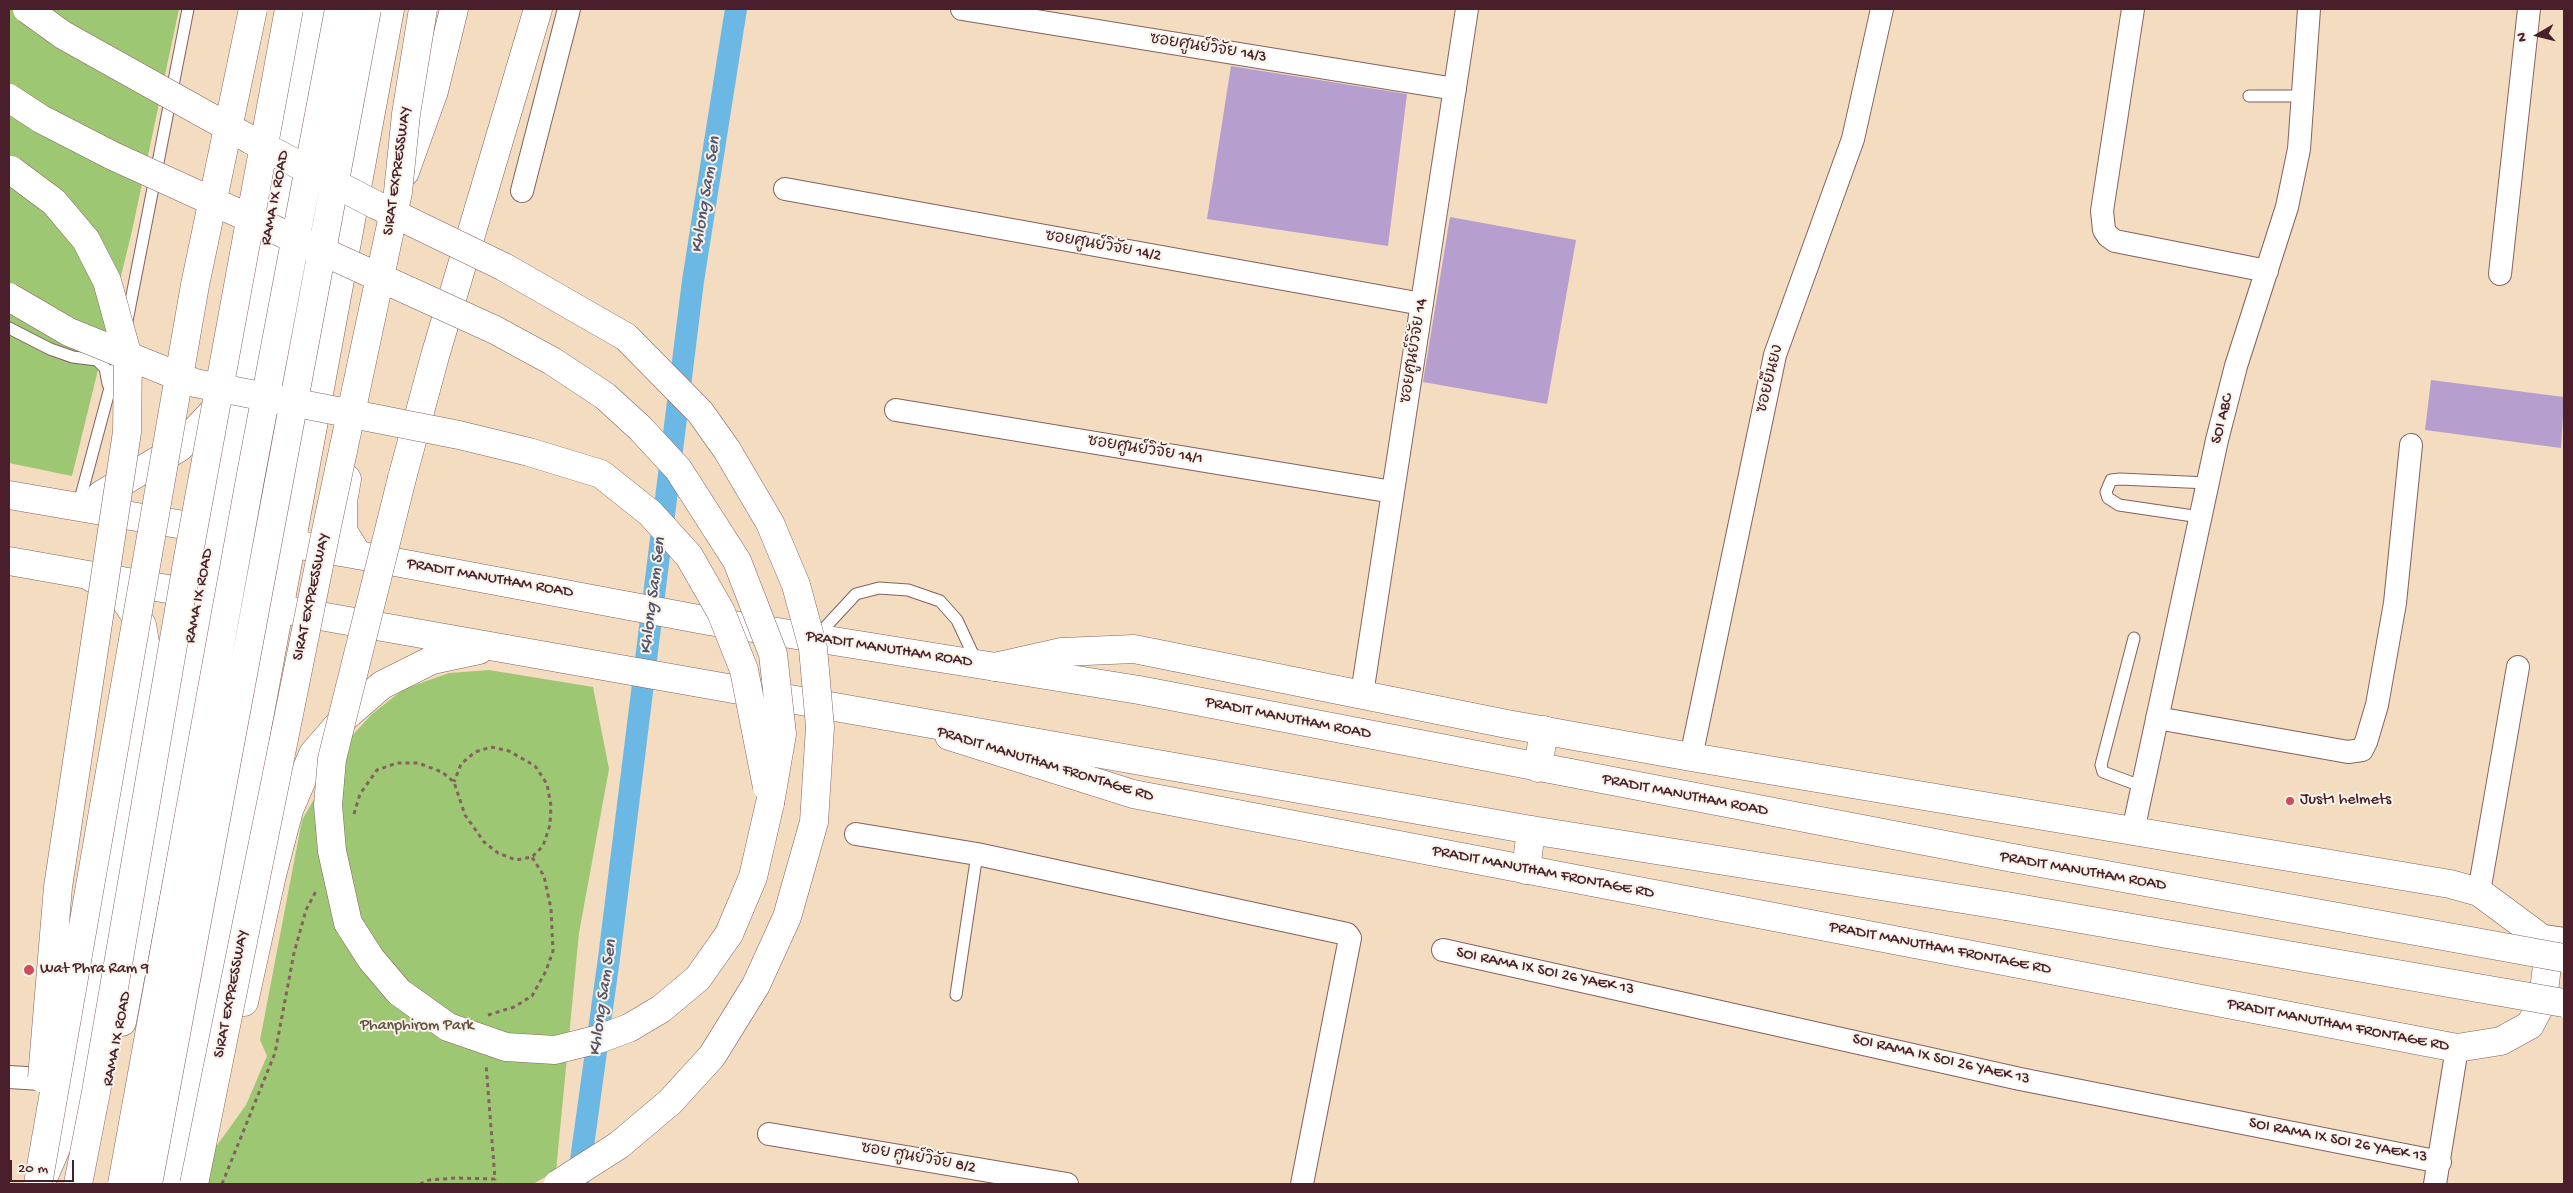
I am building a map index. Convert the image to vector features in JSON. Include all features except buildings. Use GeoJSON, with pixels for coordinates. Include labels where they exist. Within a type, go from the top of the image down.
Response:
{"type":"FeatureCollection","features":[{"type":"Feature","properties":{"kind":"main road"},"geometry":{"type":"LineString","coordinates":[[27,9],[63,35],[251,140],[376,205],[504,267],[626,337],[700,412],[727,450],[770,523],[796,585],[813,648],[820,727],[814,822],[788,917],[756,985],[712,1056],[670,1102],[619,1145],[558,1184]]}},
{"type":"Feature","properties":{"kind":"main road"},"geometry":{"type":"LineString","coordinates":[[38,1184],[195,285],[253,9]]}},
{"type":"Feature","properties":{"kind":"main road"},"geometry":{"type":"LineString","coordinates":[[78,1184],[96,1092],[188,558],[289,9]]}},
{"type":"Feature","properties":{"kind":"main road","name":"RAMA IX ROAD"},"geometry":{"type":"LineString","coordinates":[[91,1184],[212,531],[312,9]]}},
{"type":"Feature","properties":{"kind":"main road","name":"RAMA IX ROAD"},"geometry":{"type":"LineString","coordinates":[[122,1184],[251,474],[339,9]]}},
{"type":"Feature","properties":{"kind":"main road"},"geometry":{"type":"LineString","coordinates":[[148,1184],[368,9]]}},
{"type":"Feature","properties":{"kind":"main road"},"geometry":{"type":"LineString","coordinates":[[173,1184],[221,933],[390,9]]}},
{"type":"Feature","properties":{"kind":"main road","name":"SIRAT EXPRESSWAY"},"geometry":{"type":"LineString","coordinates":[[194,1184],[326,530],[398,192],[406,114],[423,9]]}},
{"type":"Feature","properties":{"kind":"main road"},"geometry":{"type":"LineString","coordinates":[[398,192],[434,91],[454,9]]}},
{"type":"Feature","properties":{"kind":"main road"},"geometry":{"type":"LineString","coordinates":[[9,98],[41,119],[113,156],[495,330],[552,361],[590,386],[640,428],[678,469],[737,562],[773,654],[782,734],[770,803],[753,877],[729,934],[698,978],[661,1009],[629,1028],[599,1039],[555,1050],[506,1047],[448,1027],[399,992],[371,959],[348,924],[332,851],[328,805],[332,759],[435,356],[538,9]]}},
{"type":"Feature","properties":{"kind":"main road"},"geometry":{"type":"LineString","coordinates":[[9,169],[54,202],[86,240],[107,281],[128,357],[127,432],[58,887],[44,1034],[38,1184]]}},
{"type":"Feature","properties":{"kind":"main road"},"geometry":{"type":"LineString","coordinates":[[350,220],[364,293],[366,366],[343,502],[344,531],[358,555]]}},
{"type":"Feature","properties":{"kind":"main road"},"geometry":{"type":"LineString","coordinates":[[9,297],[69,332],[195,383],[459,435],[529,452],[601,474],[650,513],[689,556],[721,612],[744,670],[770,803]]}},
{"type":"Feature","properties":{"kind":"main road"},"geometry":{"type":"LineString","coordinates":[[78,507],[128,480],[180,447],[241,382]]}},
{"type":"Feature","properties":{"kind":"main road","name":"PRADIT MANUTHAM ROAD"},"geometry":{"type":"LineString","coordinates":[[9,495],[358,555],[709,620],[1139,690],[2013,858],[2564,958]]}},
{"type":"Feature","properties":{"kind":"main road"},"geometry":{"type":"LineString","coordinates":[[9,561],[1531,830],[2006,906],[2564,1003]]}},
{"type":"Feature","properties":{"kind":"main road","name":"RAMA IX ROAD"},"geometry":{"type":"LineString","coordinates":[[38,1184],[67,1123],[79,1081],[150,671],[142,625],[122,596],[89,576]]}},
{"type":"Feature","properties":{"kind":"main road"},"geometry":{"type":"LineString","coordinates":[[188,1110],[207,1096],[224,1074],[238,1033],[272,875],[289,810],[313,754],[345,717],[382,685],[432,660],[493,647]]}},
{"type":"Feature","properties":{"kind":"main road","name":"PRADIT MANUTHAM FRONTAGE RD"},"geometry":{"type":"LineString","coordinates":[[886,716],[1132,794],[2457,1048],[2501,1041],[2530,1025],[2543,1000],[2548,957],[2537,935],[2478,892],[2450,884],[1691,758],[1134,649],[1062,652],[986,665]]}},
{"type":"Feature","properties":{"kind":"main road"},"geometry":{"type":"LineString","coordinates":[[1538,768],[1544,730]]}},
{"type":"Feature","properties":{"kind":"main road"},"geometry":{"type":"LineString","coordinates":[[1526,870],[1531,830]]}},
{"type":"Feature","properties":{"kind":"main road"},"geometry":{"type":"LineString","coordinates":[[141,915],[168,901],[186,900],[204,909],[221,933]]}},
{"type":"Feature","properties":{"kind":"main road"},"geometry":{"type":"LineString","coordinates":[[110,902],[133,962]]}},
{"type":"Feature","properties":{"kind":"street"},"geometry":{"type":"LineString","coordinates":[[522,191],[568,9]]}},
{"type":"Feature","properties":{"kind":"street","name":"ซอยศูนย์วิจัย 14/3"},"geometry":{"type":"LineString","coordinates":[[962,9],[1455,89]]}},
{"type":"Feature","properties":{"kind":"street","name":"ซอยศูนย์วิจัย 14"},"geometry":{"type":"LineString","coordinates":[[1362,694],[1467,9]]}},
{"type":"Feature","properties":{"kind":"street","name":"ซอยยืนยง"},"geometry":{"type":"LineString","coordinates":[[1691,758],[1775,355],[1853,139],[1882,9]]}},
{"type":"Feature","properties":{"kind":"street"},"geometry":{"type":"LineString","coordinates":[[2133,9],[2102,211],[2104,230],[2115,241],[2267,271]]}},
{"type":"Feature","properties":{"kind":"street","name":"SOI ABC"},"geometry":{"type":"LineString","coordinates":[[2133,831],[2200,517],[2236,366],[2287,207],[2299,149],[2308,9]]}},
{"type":"Feature","properties":{"kind":"street"},"geometry":{"type":"LineString","coordinates":[[2500,274],[2529,9]]}},
{"type":"Feature","properties":{"kind":"street","name":"ซอยศูนย์วิจัย 14/2"},"geometry":{"type":"LineString","coordinates":[[785,190],[1422,304]]}},
{"type":"Feature","properties":{"kind":"street","name":"ซอยศูนย์วิจัย 14/1"},"geometry":{"type":"LineString","coordinates":[[896,410],[1393,492]]}},
{"type":"Feature","properties":{"kind":"street"},"geometry":{"type":"LineString","coordinates":[[2156,718],[2348,752],[2362,750],[2377,705],[2395,603],[2412,445]]}},
{"type":"Feature","properties":{"kind":"street"},"geometry":{"type":"LineString","coordinates":[[2478,892],[2518,667]]}},
{"type":"Feature","properties":{"kind":"street"},"geometry":{"type":"LineString","coordinates":[[856,834],[977,854],[1347,934],[1350,938],[1302,1184]]}},
{"type":"Feature","properties":{"kind":"street"},"geometry":{"type":"LineString","coordinates":[[2537,935],[2564,938]]}},
{"type":"Feature","properties":{"kind":"street","name":"SOI RAMA IX SOI 26 YAEK 13"},"geometry":{"type":"LineString","coordinates":[[1444,950],[2020,1078],[2440,1162]]}},
{"type":"Feature","properties":{"kind":"street"},"geometry":{"type":"LineString","coordinates":[[2435,1184],[2457,1048]]}},
{"type":"Feature","properties":{"kind":"street"},"geometry":{"type":"LineString","coordinates":[[9,1077],[79,1081]]}},
{"type":"Feature","properties":{"kind":"street","name":"ซอย ศูนย์วิจัย 8/2"},"geometry":{"type":"LineString","coordinates":[[769,1134],[1067,1184]]}},
{"type":"Feature","properties":{"kind":"lane"},"geometry":{"type":"LineString","coordinates":[[78,507],[133,300],[188,9]]}},
{"type":"Feature","properties":{"kind":"lane"},"geometry":{"type":"LineString","coordinates":[[2249,96],[2302,96]]}},
{"type":"Feature","properties":{"kind":"lane"},"geometry":{"type":"LineString","coordinates":[[9,328],[50,349],[73,356],[97,360],[106,368],[108,396]]}},
{"type":"Feature","properties":{"kind":"lane"},"geometry":{"type":"LineString","coordinates":[[2200,517],[2119,505],[2108,498],[2106,492],[2111,480],[2120,479],[2208,483]]}},
{"type":"Feature","properties":{"kind":"lane"},"geometry":{"type":"LineString","coordinates":[[815,638],[856,594],[879,588],[908,590],[940,601],[957,620],[986,665]]}},
{"type":"Feature","properties":{"kind":"lane"},"geometry":{"type":"LineString","coordinates":[[2134,638],[2101,765],[2103,772],[2142,786]]}},
{"type":"Feature","properties":{"kind":"lane"},"geometry":{"type":"LineString","coordinates":[[956,996],[977,854]]}},
{"type":"Feature","properties":{"kind":"path"},"geometry":{"type":"LineString","coordinates":[[454,782],[461,764],[474,752],[491,747],[510,751],[535,766],[547,784],[551,806],[550,825],[544,846],[532,857]]}},
{"type":"Feature","properties":{"kind":"green space"},"geometry":{"type":"Polygon","coordinates":[[[9,9],[179,9],[132,231],[72,476],[9,463],[9,9]]]}},
{"type":"Feature","properties":{"kind":"green space","name":"Phanphirom Park"},"geometry":{"type":"Polygon","coordinates":[[[489,670],[593,687],[609,769],[579,933],[556,1171],[533,1184],[201,1184],[206,1155],[218,1144],[246,1105],[267,1056],[260,1040],[302,820],[349,739],[372,714],[404,689],[449,673],[489,670]]]}},
{"type":"Feature","properties":{"kind":"waterway","name":"Khlong Sam Sen"},"geometry":{"type":"LineString","coordinates":[[578,1182],[609,958],[693,281],[736,9]]}},
{"type":"Feature","properties":{"kind":"place","name":"Just1 helmets"},"geometry":{"type":"Point","coordinates":[2290,801]}},
{"type":"Feature","properties":{"kind":"place","name":"Wat Phra Ram 9"},"geometry":{"type":"Point","coordinates":[29,970]}}]}
